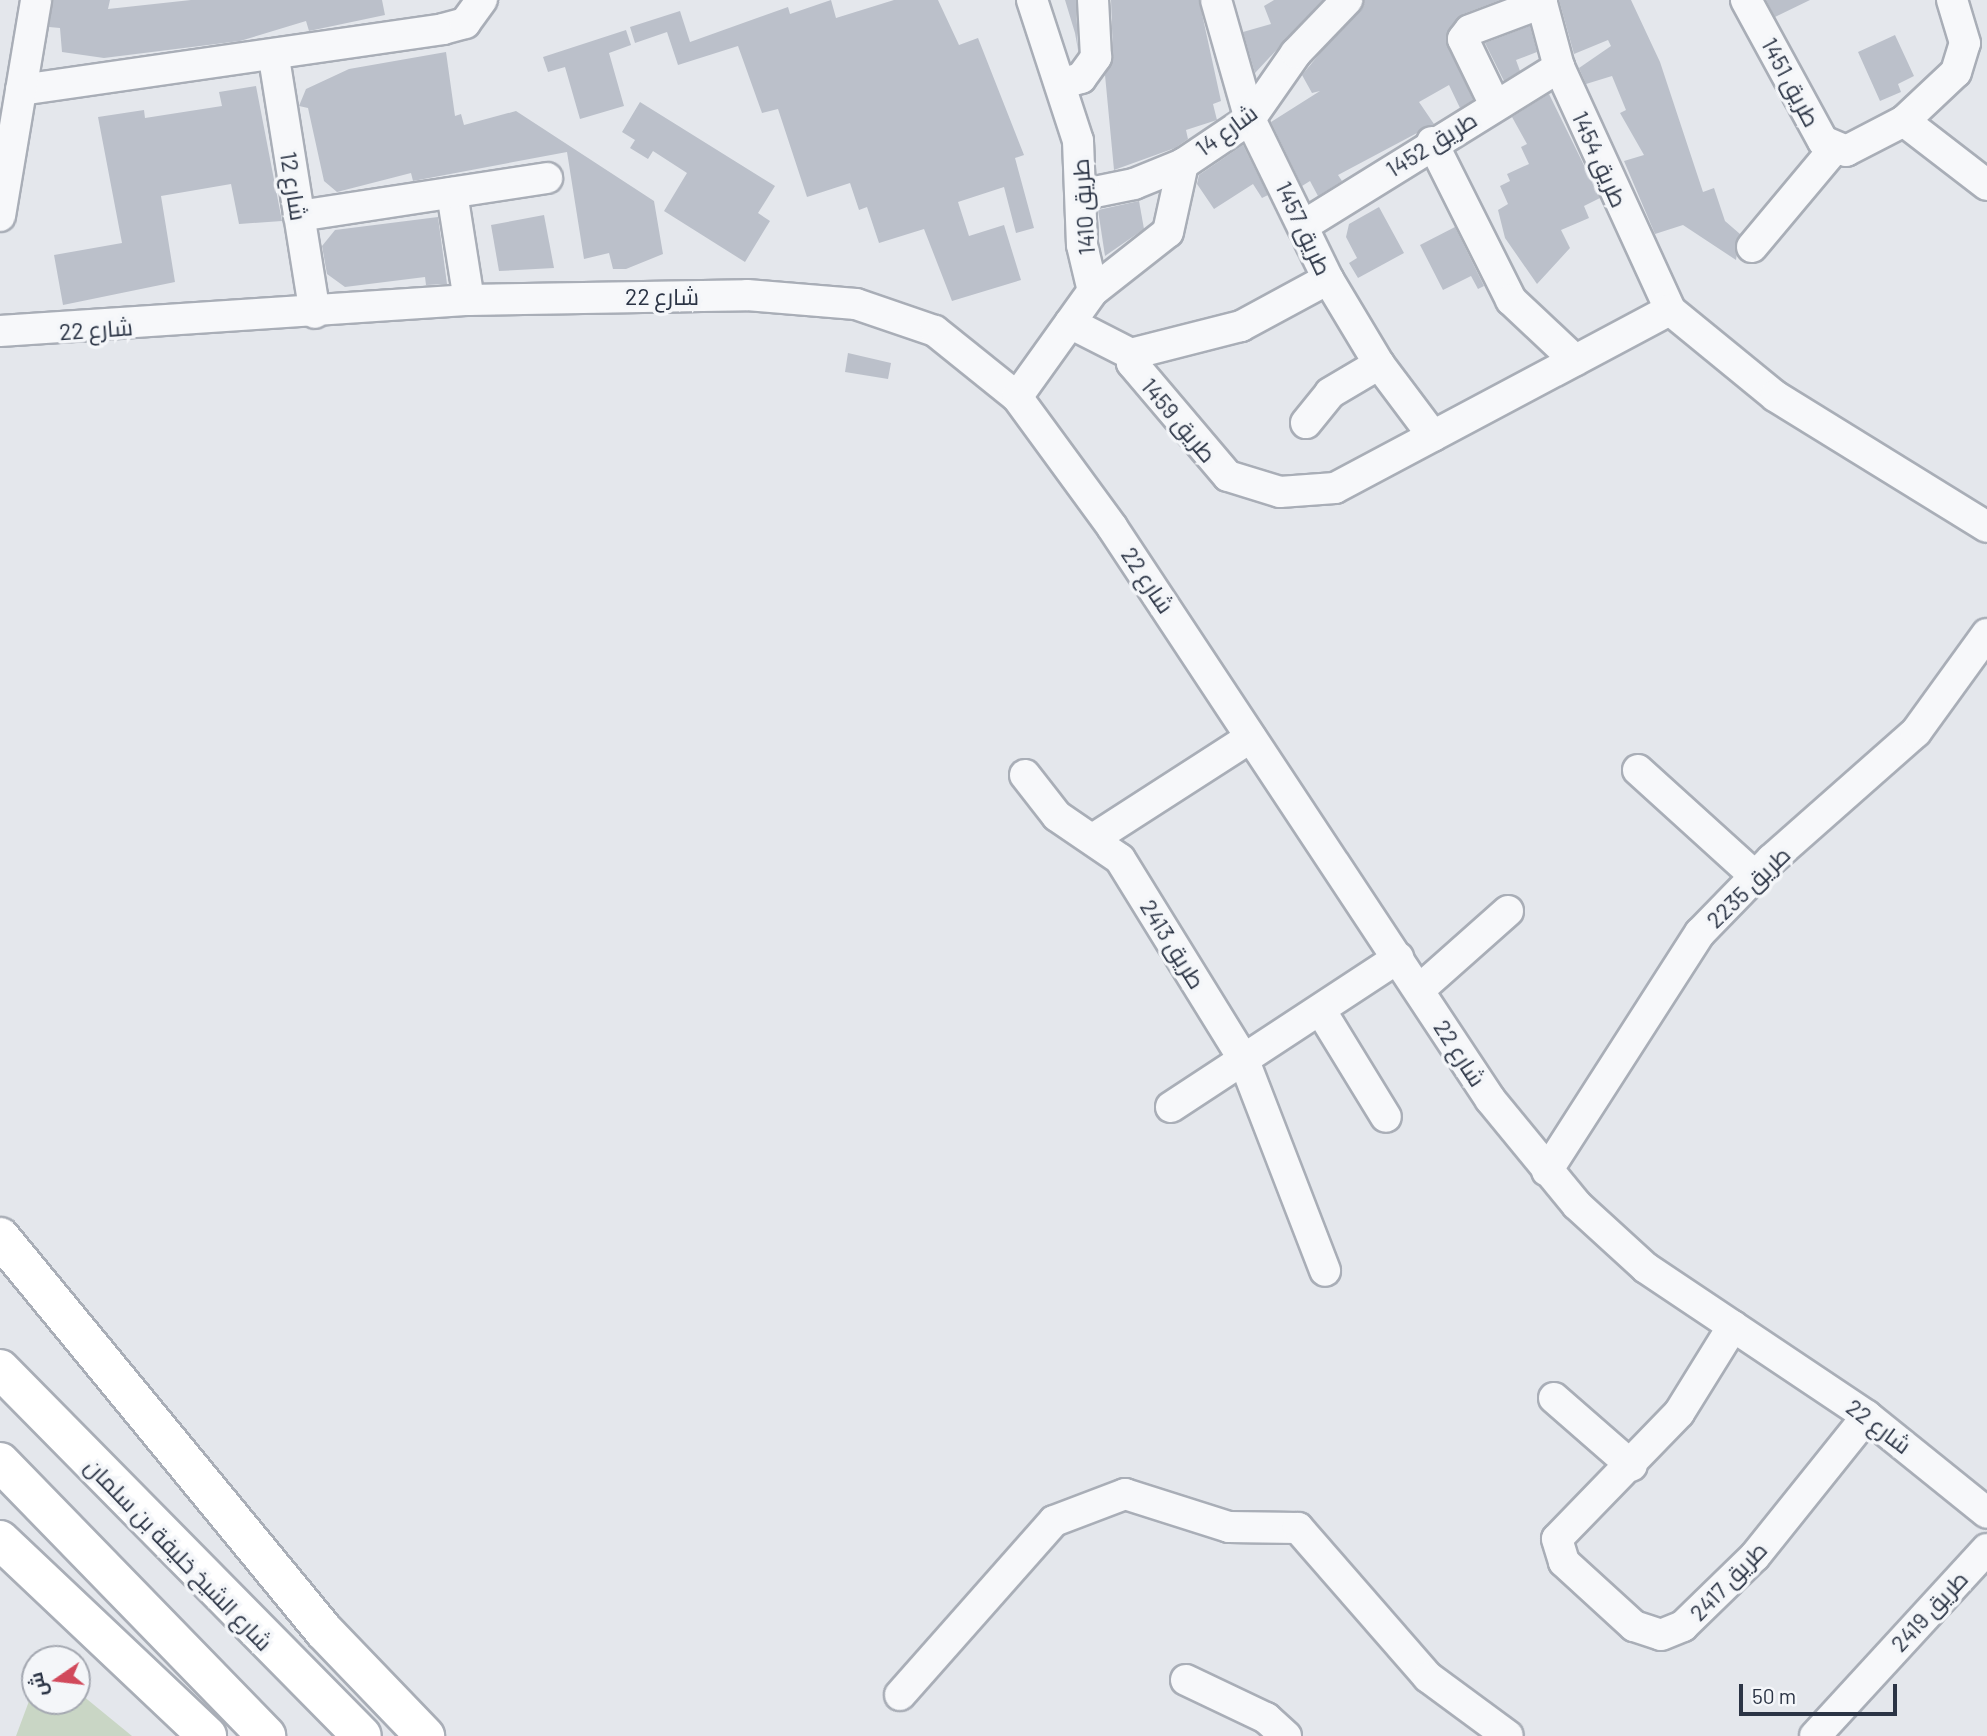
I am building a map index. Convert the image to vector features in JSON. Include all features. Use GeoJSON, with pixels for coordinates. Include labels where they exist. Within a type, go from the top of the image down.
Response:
{"type":"FeatureCollection","features":[{"type":"Feature","properties":{"kind":"highway"},"geometry":{"type":"LineString","coordinates":[[0,1237],[324,1631],[425,1736]]}},
{"type":"Feature","properties":{"kind":"highway","name":"شارع الشيخ خليفة بن سلمان"},"geometry":{"type":"LineString","coordinates":[[0,1369],[362,1736]]}},
{"type":"Feature","properties":{"kind":"highway"},"geometry":{"type":"LineString","coordinates":[[0,1462],[266,1736]]}},
{"type":"Feature","properties":{"kind":"highway"},"geometry":{"type":"LineString","coordinates":[[0,1540],[207,1736]]}},
{"type":"Feature","properties":{"kind":"street"},"geometry":{"type":"LineString","coordinates":[[0,216],[36,0]]}},
{"type":"Feature","properties":{"kind":"street"},"geometry":{"type":"LineString","coordinates":[[21,90],[274,58],[454,26],[466,23],[482,0]]}},
{"type":"Feature","properties":{"kind":"street","name":"طريق 1410"},"geometry":{"type":"LineString","coordinates":[[1032,0],[1061,84],[1085,194],[1082,245],[1093,292]]}},
{"type":"Feature","properties":{"kind":"street"},"geometry":{"type":"LineString","coordinates":[[1061,84],[1081,78],[1096,57],[1093,0]]}},
{"type":"Feature","properties":{"kind":"street","name":"طريق 1457"},"geometry":{"type":"LineString","coordinates":[[1216,0],[1250,119],[1306,224],[1328,279],[1379,364],[1433,436]]}},
{"type":"Feature","properties":{"kind":"street","name":"شارع 14"},"geometry":{"type":"LineString","coordinates":[[1093,292],[1168,232],[1182,164],[1250,119],[1296,52],[1348,0]]}},
{"type":"Feature","properties":{"kind":"street","name":"طريق 1451"},"geometry":{"type":"LineString","coordinates":[[1746,0],[1823,141],[1840,150]]}},
{"type":"Feature","properties":{"kind":"street"},"geometry":{"type":"LineString","coordinates":[[1752,247],[1840,150],[1904,121],[1956,72],[1965,43],[1952,0]]}},
{"type":"Feature","properties":{"kind":"street","name":"طريق 1454"},"geometry":{"type":"LineString","coordinates":[[1495,105],[1463,39],[1470,30],[1541,1],[1559,67],[1670,310]]}},
{"type":"Feature","properties":{"kind":"street","name":"شارع 12"},"geometry":{"type":"LineString","coordinates":[[274,58],[315,313]]}},
{"type":"Feature","properties":{"kind":"street","name":"طريق 1452"},"geometry":{"type":"LineString","coordinates":[[1306,224],[1432,142],[1559,67]]}},
{"type":"Feature","properties":{"kind":"street"},"geometry":{"type":"LineString","coordinates":[[1904,121],[1987,185]]}},
{"type":"Feature","properties":{"kind":"street"},"geometry":{"type":"LineString","coordinates":[[1432,142],[1511,300],[1575,360]]}},
{"type":"Feature","properties":{"kind":"street"},"geometry":{"type":"LineString","coordinates":[[1085,194],[1134,184],[1182,164]]}},
{"type":"Feature","properties":{"kind":"street"},"geometry":{"type":"LineString","coordinates":[[299,216],[547,178]]}},
{"type":"Feature","properties":{"kind":"street"},"geometry":{"type":"LineString","coordinates":[[452,193],[469,300]]}},
{"type":"Feature","properties":{"kind":"street","name":"طريق 1459"},"geometry":{"type":"LineString","coordinates":[[1328,279],[1241,326],[1131,354],[1132,363],[1208,458],[1253,486],[1316,493],[1335,488],[1670,310]]}},
{"type":"Feature","properties":{"kind":"street"},"geometry":{"type":"LineString","coordinates":[[1017,397],[1093,292]]}},
{"type":"Feature","properties":{"kind":"street","name":"شارع 22"},"geometry":{"type":"LineString","coordinates":[[0,331],[315,313],[469,300],[747,295],[856,304],[935,331],[1017,397],[1251,737],[1490,1099],[1547,1171],[1646,1268],[1867,1416],[1987,1513]]}},
{"type":"Feature","properties":{"kind":"street"},"geometry":{"type":"LineString","coordinates":[[1670,310],[1775,396],[1987,527]]}},
{"type":"Feature","properties":{"kind":"street"},"geometry":{"type":"LineString","coordinates":[[1070,323],[1131,354]]}},
{"type":"Feature","properties":{"kind":"street"},"geometry":{"type":"LineString","coordinates":[[1306,423],[1330,393],[1379,364]]}},
{"type":"Feature","properties":{"kind":"street","name":"طريق 2235"},"geometry":{"type":"LineString","coordinates":[[1547,1171],[1673,971],[1755,876],[1908,741],[1987,634]]}},
{"type":"Feature","properties":{"kind":"street"},"geometry":{"type":"LineString","coordinates":[[1096,838],[1251,737]]}},
{"type":"Feature","properties":{"kind":"street"},"geometry":{"type":"LineString","coordinates":[[1638,771],[1755,876]]}},
{"type":"Feature","properties":{"kind":"street","name":"طريق 2413"},"geometry":{"type":"LineString","coordinates":[[1025,775],[1057,816],[1096,838],[1120,859],[1243,1058],[1325,1271]]}},
{"type":"Feature","properties":{"kind":"street"},"geometry":{"type":"LineString","coordinates":[[1419,990],[1508,911]]}},
{"type":"Feature","properties":{"kind":"street"},"geometry":{"type":"LineString","coordinates":[[1171,1107],[1398,958]]}},
{"type":"Feature","properties":{"kind":"street"},"geometry":{"type":"LineString","coordinates":[[1321,1011],[1386,1117]]}},
{"type":"Feature","properties":{"kind":"street","name":"طريق 2417"},"geometry":{"type":"LineString","coordinates":[[1733,1326],[1679,1413],[1632,1466],[1563,1529],[1558,1551],[1633,1626],[1669,1634],[1755,1556],[1867,1416]]}},
{"type":"Feature","properties":{"kind":"street"},"geometry":{"type":"LineString","coordinates":[[1554,1398],[1632,1466]]}},
{"type":"Feature","properties":{"kind":"street"},"geometry":{"type":"LineString","coordinates":[[900,1695],[1046,1527],[1077,1508],[1125,1494],[1228,1527],[1298,1528],[1428,1677],[1508,1736]]}},
{"type":"Feature","properties":{"kind":"street","name":"طريق 2419"},"geometry":{"type":"LineString","coordinates":[[1815,1736],[1987,1549]]}},
{"type":"Feature","properties":{"kind":"street"},"geometry":{"type":"LineString","coordinates":[[1186,1680],[1266,1718],[1286,1736]]}},
{"type":"Feature","properties":{"kind":"green space"},"geometry":{"type":"Polygon","coordinates":[[[91,1702],[132,1736],[16,1736],[24,1715],[91,1715],[91,1702]]]}},
{"type":"Feature","properties":{"kind":"building"},"geometry":{"type":"Polygon","coordinates":[[[53,0],[110,0],[108,9],[191,0],[382,0],[385,15],[309,31],[306,21],[240,41],[104,58],[62,52],[60,28],[49,27],[53,0]]]}},
{"type":"Feature","properties":{"kind":"building"},"geometry":{"type":"Polygon","coordinates":[[[831,0],[836,18],[894,0],[938,0],[959,45],[978,38],[1024,155],[1015,158],[1034,228],[1016,233],[1004,187],[958,202],[969,236],[1004,225],[1021,280],[952,301],[924,229],[879,243],[867,207],[859,210],[850,183],[807,197],[778,109],[762,113],[738,46],[678,65],[667,32],[635,43],[630,27],[680,11],[690,42],[788,7],[790,14],[831,0]]]}},
{"type":"Feature","properties":{"kind":"building"},"geometry":{"type":"Polygon","coordinates":[[[1065,0],[1076,0],[1078,50],[1075,33],[1065,0]]]}},
{"type":"Feature","properties":{"kind":"building"},"geometry":{"type":"Polygon","coordinates":[[[1111,0],[1199,0],[1221,101],[1213,104],[1217,120],[1186,130],[1188,139],[1175,148],[1114,170],[1105,75],[1113,56],[1111,0]]]}},
{"type":"Feature","properties":{"kind":"building"},"geometry":{"type":"Polygon","coordinates":[[[1274,0],[1323,0],[1255,73],[1243,32],[1271,24],[1264,6],[1274,0]]]}},
{"type":"Feature","properties":{"kind":"building"},"geometry":{"type":"Polygon","coordinates":[[[1364,0],[1500,0],[1463,14],[1446,36],[1473,100],[1460,108],[1449,85],[1419,102],[1434,124],[1338,175],[1342,181],[1318,196],[1310,181],[1302,186],[1271,122],[1320,91],[1312,93],[1302,75],[1364,0]]]}},
{"type":"Feature","properties":{"kind":"building"},"geometry":{"type":"Polygon","coordinates":[[[1559,0],[1631,0],[1660,62],[1703,192],[1714,188],[1725,221],[1740,234],[1736,260],[1683,225],[1655,234],[1624,161],[1644,155],[1620,113],[1626,110],[1612,76],[1586,84],[1579,68],[1611,46],[1608,40],[1574,54],[1559,0]]]}},
{"type":"Feature","properties":{"kind":"building"},"geometry":{"type":"Polygon","coordinates":[[[1766,0],[1810,0],[1775,17],[1766,0]]]}},
{"type":"Feature","properties":{"kind":"building"},"geometry":{"type":"Polygon","coordinates":[[[1530,26],[1537,52],[1516,60],[1520,71],[1504,81],[1485,43],[1530,26]]]}},
{"type":"Feature","properties":{"kind":"building"},"geometry":{"type":"Polygon","coordinates":[[[626,30],[631,45],[609,53],[624,106],[580,119],[565,67],[548,72],[543,57],[626,30]]]}},
{"type":"Feature","properties":{"kind":"building"},"geometry":{"type":"Polygon","coordinates":[[[1895,35],[1914,76],[1898,84],[1901,92],[1880,101],[1858,52],[1895,35]]]}},
{"type":"Feature","properties":{"kind":"building"},"geometry":{"type":"Polygon","coordinates":[[[446,52],[455,116],[461,114],[464,125],[516,111],[654,201],[663,254],[626,269],[613,269],[609,253],[584,259],[567,152],[413,181],[411,173],[337,192],[324,181],[308,108],[299,106],[306,89],[349,69],[446,52]]]}},
{"type":"Feature","properties":{"kind":"building"},"geometry":{"type":"Polygon","coordinates":[[[256,86],[282,221],[239,224],[231,184],[161,196],[175,282],[63,305],[54,255],[122,243],[98,117],[144,110],[145,118],[222,106],[219,92],[256,86]]]}},
{"type":"Feature","properties":{"kind":"building"},"geometry":{"type":"Polygon","coordinates":[[[1549,94],[1600,198],[1584,206],[1589,218],[1561,230],[1570,248],[1537,284],[1505,238],[1498,210],[1508,204],[1500,186],[1510,181],[1507,174],[1529,164],[1521,147],[1527,144],[1512,117],[1549,94]]]}},
{"type":"Feature","properties":{"kind":"building"},"geometry":{"type":"Polygon","coordinates":[[[640,102],[775,186],[758,213],[770,221],[745,262],[664,211],[687,173],[653,151],[648,159],[630,148],[635,140],[622,132],[640,102]]]}},
{"type":"Feature","properties":{"kind":"building"},"geometry":{"type":"Polygon","coordinates":[[[1243,145],[1268,195],[1262,198],[1253,184],[1214,209],[1197,184],[1199,175],[1243,145]]]}},
{"type":"Feature","properties":{"kind":"building"},"geometry":{"type":"Polygon","coordinates":[[[1139,201],[1144,229],[1105,256],[1098,210],[1139,201]]]}},
{"type":"Feature","properties":{"kind":"building"},"geometry":{"type":"Polygon","coordinates":[[[1379,207],[1404,253],[1358,278],[1349,263],[1357,258],[1346,237],[1349,224],[1379,207]]]}},
{"type":"Feature","properties":{"kind":"building"},"geometry":{"type":"Polygon","coordinates":[[[544,215],[554,268],[499,271],[491,225],[544,215]]]}},
{"type":"Feature","properties":{"kind":"building"},"geometry":{"type":"Polygon","coordinates":[[[438,217],[447,284],[426,285],[425,277],[345,287],[327,274],[322,246],[335,230],[438,217]]]}},
{"type":"Feature","properties":{"kind":"building"},"geometry":{"type":"Polygon","coordinates":[[[1455,227],[1484,286],[1478,289],[1471,276],[1443,290],[1420,245],[1455,227]]]}},
{"type":"Feature","properties":{"kind":"building"},"geometry":{"type":"Polygon","coordinates":[[[848,353],[891,363],[888,379],[845,372],[848,353]]]}}]}
